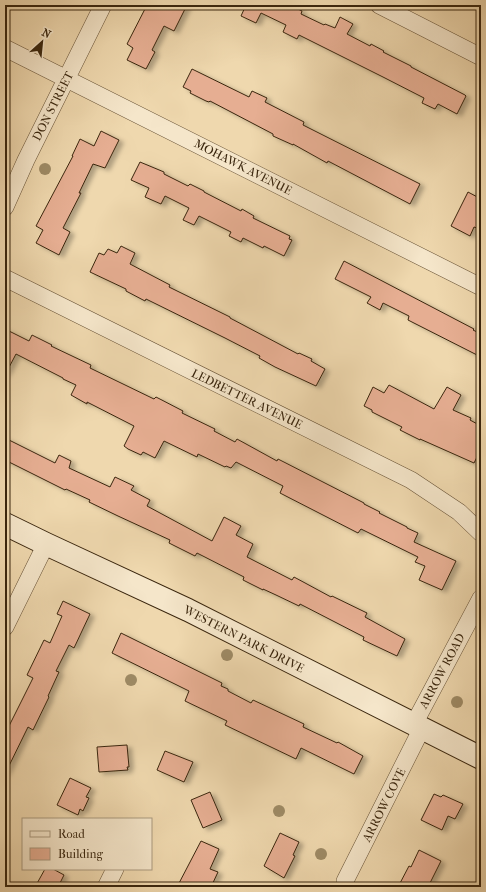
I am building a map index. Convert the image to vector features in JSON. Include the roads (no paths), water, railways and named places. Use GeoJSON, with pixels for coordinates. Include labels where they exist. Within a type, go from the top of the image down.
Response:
{"type":"FeatureCollection","features":[{"type":"Feature","properties":{"kind":"street","name":"DON STREET"},"geometry":{"type":"LineString","coordinates":[[5,207],[26,160],[103,5]]}},
{"type":"Feature","properties":{"kind":"street"},"geometry":{"type":"LineString","coordinates":[[380,5],[481,57]]}},
{"type":"Feature","properties":{"kind":"street","name":"MOHAWK AVENUE"},"geometry":{"type":"LineString","coordinates":[[5,48],[481,287]]}},
{"type":"Feature","properties":{"kind":"street","name":"LEDBETTER AVENUE"},"geometry":{"type":"LineString","coordinates":[[5,278],[411,480],[459,512],[481,533]]}},
{"type":"Feature","properties":{"kind":"street","name":"WESTERN PARK DRIVE"},"geometry":{"type":"LineString","coordinates":[[5,524],[188,610],[481,758]]}},
{"type":"Feature","properties":{"kind":"street"},"geometry":{"type":"LineString","coordinates":[[5,627],[46,544]]}},
{"type":"Feature","properties":{"kind":"street","name":"ARROW ROAD"},"geometry":{"type":"LineString","coordinates":[[418,726],[481,598]]}},
{"type":"Feature","properties":{"kind":"street","name":"ARROW COVE"},"geometry":{"type":"LineString","coordinates":[[345,881],[418,726]]}},
{"type":"Feature","properties":{"kind":"street"},"geometry":{"type":"LineString","coordinates":[[106,887],[114,870]]}}]}
